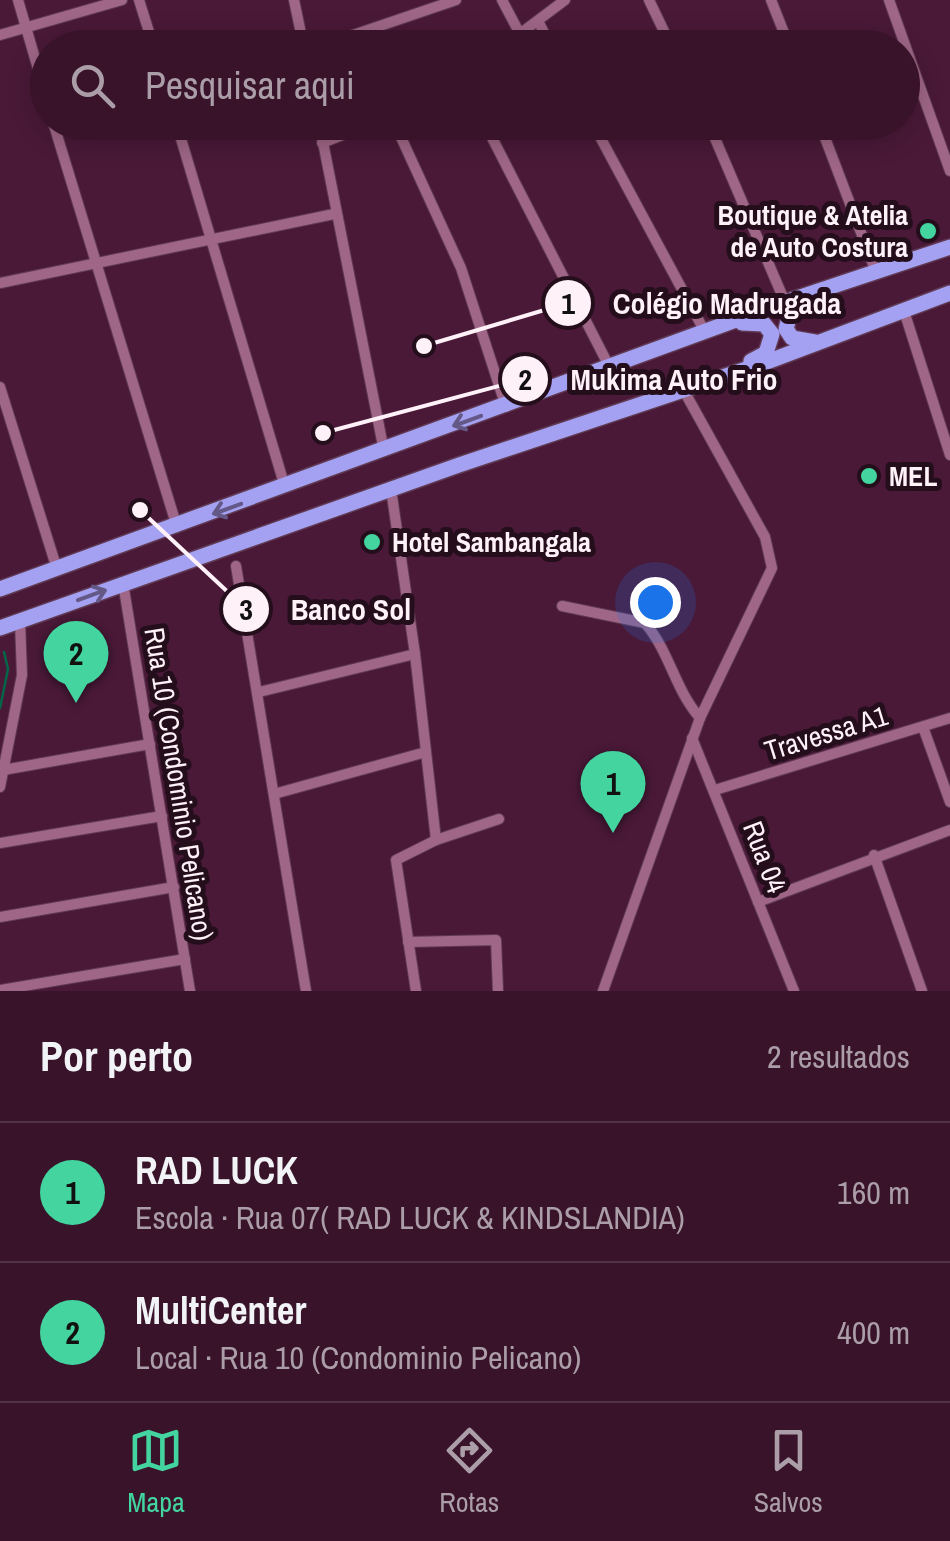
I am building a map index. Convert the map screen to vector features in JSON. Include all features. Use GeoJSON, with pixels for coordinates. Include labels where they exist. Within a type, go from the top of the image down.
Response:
{"type":"FeatureCollection","features":[{"type":"Feature","properties":{"kind":"highway"},"geometry":{"type":"LineString","coordinates":[[690,340],[785,302],[950,247]]}},
{"type":"Feature","properties":{"kind":"highway"},"geometry":{"type":"LineString","coordinates":[[811,293],[791,310],[786,330],[802,342],[824,342]]}},
{"type":"Feature","properties":{"kind":"highway"},"geometry":{"type":"LineString","coordinates":[[0,628],[824,342],[950,293]]}},
{"type":"Feature","properties":{"kind":"highway"},"geometry":{"type":"LineString","coordinates":[[0,589],[690,340],[744,322],[764,324],[772,334],[766,353],[702,383]]}},
{"type":"Feature","properties":{"kind":"street"},"geometry":{"type":"LineString","coordinates":[[18,0],[30,42]]}},
{"type":"Feature","properties":{"kind":"street"},"geometry":{"type":"LineString","coordinates":[[0,35],[122,0]]}},
{"type":"Feature","properties":{"kind":"street"},"geometry":{"type":"LineString","coordinates":[[140,0],[149,30]]}},
{"type":"Feature","properties":{"kind":"street"},"geometry":{"type":"LineString","coordinates":[[294,0],[300,30]]}},
{"type":"Feature","properties":{"kind":"street"},"geometry":{"type":"LineString","coordinates":[[368,30],[456,0]]}},
{"type":"Feature","properties":{"kind":"street"},"geometry":{"type":"LineString","coordinates":[[502,0],[518,30]]}},
{"type":"Feature","properties":{"kind":"street"},"geometry":{"type":"LineString","coordinates":[[526,30],[565,0]]}},
{"type":"Feature","properties":{"kind":"street"},"geometry":{"type":"LineString","coordinates":[[649,0],[663,30]]}},
{"type":"Feature","properties":{"kind":"street"},"geometry":{"type":"LineString","coordinates":[[771,0],[783,30]]}},
{"type":"Feature","properties":{"kind":"street"},"geometry":{"type":"LineString","coordinates":[[889,0],[900,30]]}},
{"type":"Feature","properties":{"kind":"street"},"geometry":{"type":"LineString","coordinates":[[538,21],[543,30]]}},
{"type":"Feature","properties":{"kind":"street"},"geometry":{"type":"LineString","coordinates":[[920,87],[950,171]]}},
{"type":"Feature","properties":{"kind":"street"},"geometry":{"type":"LineString","coordinates":[[58,140],[93,264],[177,527]]}},
{"type":"Feature","properties":{"kind":"street"},"geometry":{"type":"LineString","coordinates":[[181,140],[285,487]]}},
{"type":"Feature","properties":{"kind":"street"},"geometry":{"type":"LineString","coordinates":[[322,140],[384,451]]}},
{"type":"Feature","properties":{"kind":"street"},"geometry":{"type":"LineString","coordinates":[[322,143],[330,140]]}},
{"type":"Feature","properties":{"kind":"street"},"geometry":{"type":"LineString","coordinates":[[402,140],[461,268],[506,407]]}},
{"type":"Feature","properties":{"kind":"street"},"geometry":{"type":"LineString","coordinates":[[493,140],[611,370]]}},
{"type":"Feature","properties":{"kind":"street"},"geometry":{"type":"LineString","coordinates":[[602,140],[706,332]]}},
{"type":"Feature","properties":{"kind":"street"},"geometry":{"type":"LineString","coordinates":[[716,140],[785,302]]}},
{"type":"Feature","properties":{"kind":"street"},"geometry":{"type":"LineString","coordinates":[[825,140],[876,272]]}},
{"type":"Feature","properties":{"kind":"street"},"geometry":{"type":"LineString","coordinates":[[0,282],[334,214]]}},
{"type":"Feature","properties":{"kind":"street"},"geometry":{"type":"LineString","coordinates":[[904,310],[950,455]]}},
{"type":"Feature","properties":{"kind":"street"},"geometry":{"type":"LineString","coordinates":[[0,387],[58,569]]}},
{"type":"Feature","properties":{"kind":"street"},"geometry":{"type":"LineString","coordinates":[[603,991],[692,738],[768,583],[774,559],[766,536],[683,389]]}},
{"type":"Feature","properties":{"kind":"street"},"geometry":{"type":"LineString","coordinates":[[391,490],[436,840]]}},
{"type":"Feature","properties":{"kind":"street"},"geometry":{"type":"LineString","coordinates":[[236,566],[306,991]]}},
{"type":"Feature","properties":{"kind":"street","name":"Rua 10 (Condominio Pelicano)"},"geometry":{"type":"LineString","coordinates":[[123,584],[190,991]]}},
{"type":"Feature","properties":{"kind":"street"},"geometry":{"type":"LineString","coordinates":[[562,606],[645,623],[658,640],[682,697],[700,718]]}},
{"type":"Feature","properties":{"kind":"street"},"geometry":{"type":"LineString","coordinates":[[0,786],[24,661],[20,621]]}},
{"type":"Feature","properties":{"kind":"street"},"geometry":{"type":"LineString","coordinates":[[259,692],[415,654]]}},
{"type":"Feature","properties":{"kind":"street","name":"Travessa A1"},"geometry":{"type":"LineString","coordinates":[[716,790],[950,718]]}},
{"type":"Feature","properties":{"kind":"street"},"geometry":{"type":"LineString","coordinates":[[923,726],[950,802]]}},
{"type":"Feature","properties":{"kind":"street","name":"Rua 04"},"geometry":{"type":"LineString","coordinates":[[692,738],[794,991]]}},
{"type":"Feature","properties":{"kind":"street"},"geometry":{"type":"LineString","coordinates":[[3,770],[150,744]]}},
{"type":"Feature","properties":{"kind":"street"},"geometry":{"type":"LineString","coordinates":[[274,794],[426,752]]}},
{"type":"Feature","properties":{"kind":"street"},"geometry":{"type":"LineString","coordinates":[[0,843],[162,816]]}},
{"type":"Feature","properties":{"kind":"street"},"geometry":{"type":"LineString","coordinates":[[416,991],[396,860],[436,840],[499,819]]}},
{"type":"Feature","properties":{"kind":"street"},"geometry":{"type":"LineString","coordinates":[[758,902],[874,855],[950,830]]}},
{"type":"Feature","properties":{"kind":"street"},"geometry":{"type":"LineString","coordinates":[[874,855],[922,991]]}},
{"type":"Feature","properties":{"kind":"street"},"geometry":{"type":"LineString","coordinates":[[0,917],[174,887]]}},
{"type":"Feature","properties":{"kind":"street"},"geometry":{"type":"LineString","coordinates":[[408,942],[494,939],[498,991]]}},
{"type":"Feature","properties":{"kind":"street"},"geometry":{"type":"LineString","coordinates":[[0,990],[185,959]]}},
{"type":"Feature","properties":{"kind":"waterway"},"geometry":{"type":"LineString","coordinates":[[0,708],[8,669],[4,652]]}},
{"type":"Feature","properties":{"kind":"place","name":"Boutique & Atelia de Auto Costura"},"geometry":{"type":"Point","coordinates":[928,231]}},
{"type":"Feature","properties":{"kind":"place","name":"Colégio Madrugada"},"geometry":{"type":"Point","coordinates":[424,346]}},
{"type":"Feature","properties":{"kind":"place","name":"Mukima Auto Frio"},"geometry":{"type":"Point","coordinates":[323,433]}},
{"type":"Feature","properties":{"kind":"place","name":"MEL"},"geometry":{"type":"Point","coordinates":[869,476]}},
{"type":"Feature","properties":{"kind":"place","name":"Banco Sol"},"geometry":{"type":"Point","coordinates":[140,510]}},
{"type":"Feature","properties":{"kind":"place","name":"Hotel Sambangala"},"geometry":{"type":"Point","coordinates":[372,542]}},
{"type":"Feature","properties":{"kind":"place","name":"MultiCenter"},"geometry":{"type":"Point","coordinates":[76,703]}},
{"type":"Feature","properties":{"kind":"place","name":"RAD LUCK"},"geometry":{"type":"Point","coordinates":[613,833]}}]}
